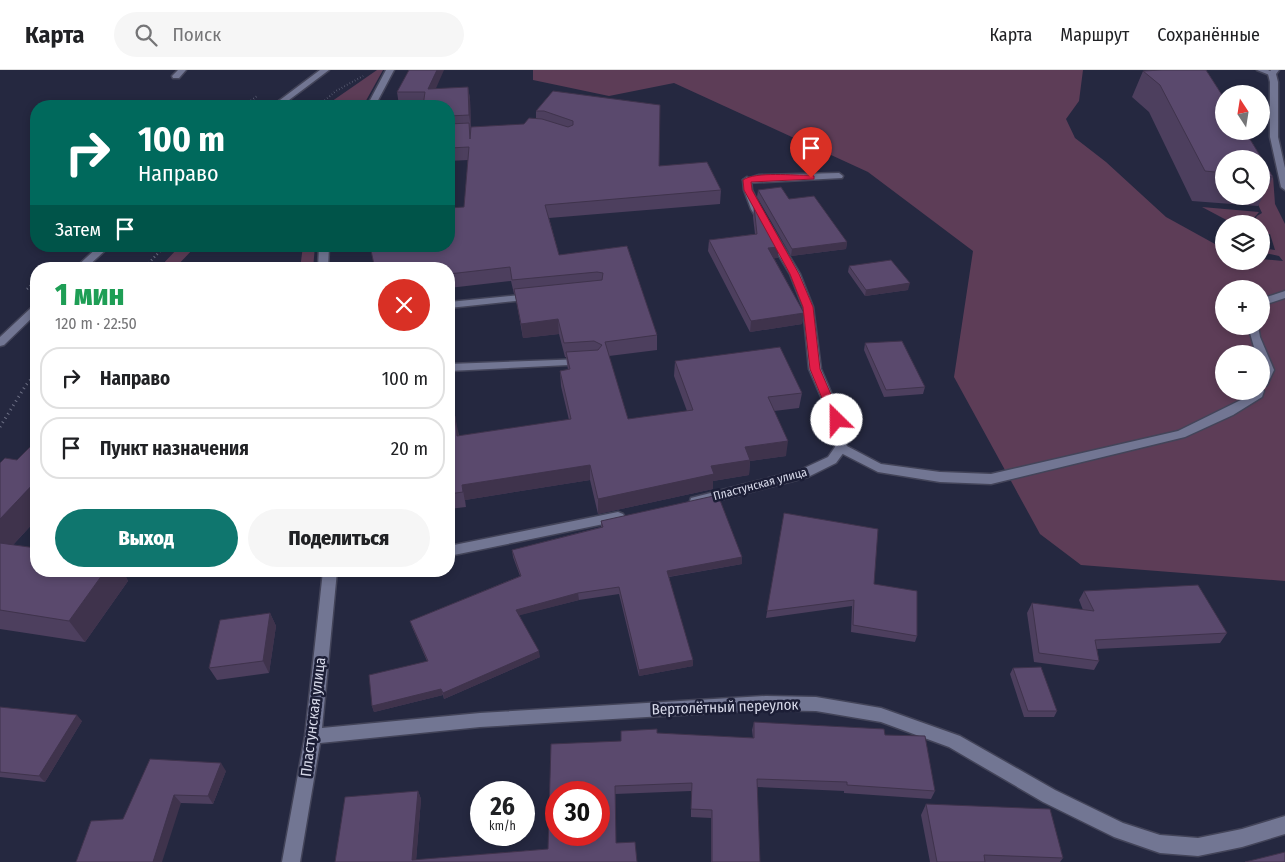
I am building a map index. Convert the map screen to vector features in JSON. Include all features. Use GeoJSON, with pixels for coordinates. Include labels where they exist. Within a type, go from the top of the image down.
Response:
{"type":"FeatureCollection","features":[{"type":"Feature","properties":{"kind":"street"},"geometry":{"type":"LineString","coordinates":[[176,76],[182,70]]}},
{"type":"Feature","properties":{"kind":"street"},"geometry":{"type":"LineString","coordinates":[[284,100],[325,70]]}},
{"type":"Feature","properties":{"kind":"street"},"geometry":{"type":"LineString","coordinates":[[374,100],[390,70]]}},
{"type":"Feature","properties":{"kind":"street"},"geometry":{"type":"LineString","coordinates":[[1261,70],[1274,72],[1274,137],[1285,187]]}},
{"type":"Feature","properties":{"kind":"street"},"geometry":{"type":"LineString","coordinates":[[839,176],[747,180],[748,190],[756,208],[794,274],[808,307],[815,369],[837,420],[841,448],[878,468],[940,477],[991,479],[1181,434],[1251,400]]}},
{"type":"Feature","properties":{"kind":"street"},"geometry":{"type":"LineString","coordinates":[[87,262],[98,252]]}},
{"type":"Feature","properties":{"kind":"street"},"geometry":{"type":"LineString","coordinates":[[1270,300],[1285,294]]}},
{"type":"Feature","properties":{"kind":"street"},"geometry":{"type":"LineString","coordinates":[[455,304],[541,296]]}},
{"type":"Feature","properties":{"kind":"street"},"geometry":{"type":"LineString","coordinates":[[0,343],[30,315]]}},
{"type":"Feature","properties":{"kind":"street"},"geometry":{"type":"LineString","coordinates":[[455,368],[595,361]]}},
{"type":"Feature","properties":{"kind":"street","name":"Пластунская улица"},"geometry":{"type":"LineString","coordinates":[[681,504],[804,474],[832,460],[841,448]]}},
{"type":"Feature","properties":{"kind":"street"},"geometry":{"type":"LineString","coordinates":[[455,550],[633,514]]}},
{"type":"Feature","properties":{"kind":"street","name":"Пластунская улица"},"geometry":{"type":"LineString","coordinates":[[291,862],[313,736],[330,577]]}},
{"type":"Feature","properties":{"kind":"street","name":"Вертолётный переулок"},"geometry":{"type":"LineString","coordinates":[[313,736],[499,719],[766,703],[816,704],[881,715],[954,741],[1049,796],[1120,831],[1160,844],[1198,847],[1285,825]]}},
{"type":"Feature","properties":{"kind":"path"},"geometry":{"type":"LineString","coordinates":[[325,100],[336,91],[369,72]]}},
{"type":"Feature","properties":{"kind":"path"},"geometry":{"type":"LineString","coordinates":[[150,262],[159,252]]}},
{"type":"Feature","properties":{"kind":"path"},"geometry":{"type":"LineString","coordinates":[[0,427],[30,381]]}},
{"type":"Feature","properties":{"kind":"shaded area"},"geometry":{"type":"Polygon","coordinates":[[[377,70],[383,70],[366,100],[334,100],[377,70]]]}},
{"type":"Feature","properties":{"kind":"shaded area"},"geometry":{"type":"Polygon","coordinates":[[[533,70],[1083,70],[1079,101],[1066,119],[1075,138],[1106,162],[1166,217],[1215,244],[1215,270],[1270,270],[1270,260],[1283,261],[1279,256],[1270,254],[1270,249],[1275,250],[1270,234],[1270,215],[1259,215],[1262,213],[1258,205],[1270,205],[1270,181],[1273,176],[1275,204],[1285,224],[1285,581],[1081,565],[1040,534],[954,377],[973,251],[868,172],[674,83],[609,96],[533,80],[533,70]]]}},
{"type":"Feature","properties":{"kind":"shaded area"},"geometry":{"type":"Polygon","coordinates":[[[1202,207],[1259,212],[1256,215],[1217,215],[1202,207]]]}},
{"type":"Feature","properties":{"kind":"shaded area"},"geometry":{"type":"Polygon","coordinates":[[[174,252],[190,252],[181,262],[165,262],[174,252]]]}},
{"type":"Feature","properties":{"kind":"shaded area"},"geometry":{"type":"Polygon","coordinates":[[[302,252],[314,252],[314,262],[301,262],[302,252]]]}},
{"type":"Feature","properties":{"kind":"building"},"geometry":{"type":"Polygon","coordinates":[[[409,70],[437,70],[428,89],[468,87],[469,115],[455,116],[455,100],[424,100],[425,92],[397,92],[409,70]]]}},
{"type":"Feature","properties":{"kind":"building"},"geometry":{"type":"Polygon","coordinates":[[[1206,70],[1216,85],[1215,140],[1250,140],[1257,150],[1215,150],[1215,172],[1205,171],[1160,85],[1143,71],[1206,70]]]}},
{"type":"Feature","properties":{"kind":"building"},"geometry":{"type":"Polygon","coordinates":[[[553,91],[660,105],[659,166],[707,162],[721,190],[545,205],[559,255],[627,246],[657,335],[605,342],[628,419],[693,410],[675,361],[780,347],[802,393],[768,397],[788,441],[745,447],[750,460],[711,466],[714,474],[598,499],[590,465],[462,485],[463,492],[455,493],[455,416],[457,436],[571,419],[560,371],[570,369],[566,352],[598,350],[602,345],[594,341],[564,343],[558,319],[521,324],[514,289],[602,280],[603,273],[512,280],[510,267],[455,273],[455,262],[373,262],[371,252],[455,252],[455,208],[464,207],[469,147],[455,148],[455,124],[469,123],[470,139],[471,127],[524,124],[529,118],[542,119],[568,127],[573,125],[573,121],[544,111],[536,111],[553,91]]]}},
{"type":"Feature","properties":{"kind":"building"},"geometry":{"type":"Polygon","coordinates":[[[781,187],[789,199],[814,196],[847,242],[792,249],[758,190],[781,187]]]}},
{"type":"Feature","properties":{"kind":"building"},"geometry":{"type":"Polygon","coordinates":[[[754,206],[779,247],[768,248],[804,313],[751,321],[709,240],[757,234],[754,206]]]}},
{"type":"Feature","properties":{"kind":"building"},"geometry":{"type":"Polygon","coordinates":[[[891,260],[910,283],[866,290],[849,266],[891,260]]]}},
{"type":"Feature","properties":{"kind":"building"},"geometry":{"type":"Polygon","coordinates":[[[902,341],[925,387],[886,390],[865,343],[902,341]]]}},
{"type":"Feature","properties":{"kind":"building"},"geometry":{"type":"Polygon","coordinates":[[[30,447],[30,487],[0,519],[0,463],[5,458],[17,460],[30,447]]]}},
{"type":"Feature","properties":{"kind":"building"},"geometry":{"type":"Polygon","coordinates":[[[718,495],[742,557],[667,571],[693,660],[639,670],[619,587],[578,593],[516,610],[539,651],[443,693],[441,689],[372,706],[369,675],[428,661],[410,621],[521,576],[512,550],[603,527],[601,521],[718,495]]]}},
{"type":"Feature","properties":{"kind":"building"},"geometry":{"type":"Polygon","coordinates":[[[784,513],[878,529],[874,584],[917,591],[917,636],[853,625],[854,600],[767,611],[784,513]]]}},
{"type":"Feature","properties":{"kind":"building"},"geometry":{"type":"Polygon","coordinates":[[[0,543],[30,547],[30,577],[101,577],[69,621],[0,610],[0,543]]]}},
{"type":"Feature","properties":{"kind":"building"},"geometry":{"type":"Polygon","coordinates":[[[1198,585],[1227,633],[1095,640],[1099,661],[1039,653],[1032,603],[1094,611],[1084,591],[1198,585]]]}},
{"type":"Feature","properties":{"kind":"building"},"geometry":{"type":"Polygon","coordinates":[[[270,613],[263,661],[209,668],[220,620],[270,613]]]}},
{"type":"Feature","properties":{"kind":"building"},"geometry":{"type":"Polygon","coordinates":[[[1041,667],[1057,711],[1028,711],[1013,668],[1041,667]]]}},
{"type":"Feature","properties":{"kind":"building"},"geometry":{"type":"Polygon","coordinates":[[[0,707],[77,715],[39,776],[0,772],[0,707]]]}},
{"type":"Feature","properties":{"kind":"building"},"geometry":{"type":"Polygon","coordinates":[[[754,722],[884,729],[885,735],[925,736],[935,791],[847,785],[847,782],[757,779],[760,862],[712,862],[712,810],[691,809],[692,783],[615,786],[616,843],[635,842],[637,862],[335,862],[345,797],[418,791],[412,860],[548,849],[548,846],[610,846],[610,781],[550,781],[551,744],[621,741],[621,731],[657,729],[657,733],[754,738],[754,722]]]}},
{"type":"Feature","properties":{"kind":"building"},"geometry":{"type":"Polygon","coordinates":[[[150,759],[221,763],[208,796],[174,795],[153,862],[76,862],[91,821],[123,819],[150,759]]]}},
{"type":"Feature","properties":{"kind":"building"},"geometry":{"type":"Polygon","coordinates":[[[926,804],[1050,809],[1063,858],[984,855],[985,862],[937,862],[926,804]]]}},
{"type":"Feature","properties":{"kind":"building"},"geometry":{"type":"Polygon","coordinates":[[[1285,852],[1285,862],[1245,862],[1285,852]]]}},
{"type":"Feature","properties":{"kind":"route"},"geometry":{"type":"LineString","coordinates":[[811,178],[759,178],[747,180],[748,190],[756,208],[794,274],[808,307],[815,369],[837,420]]}}]}
